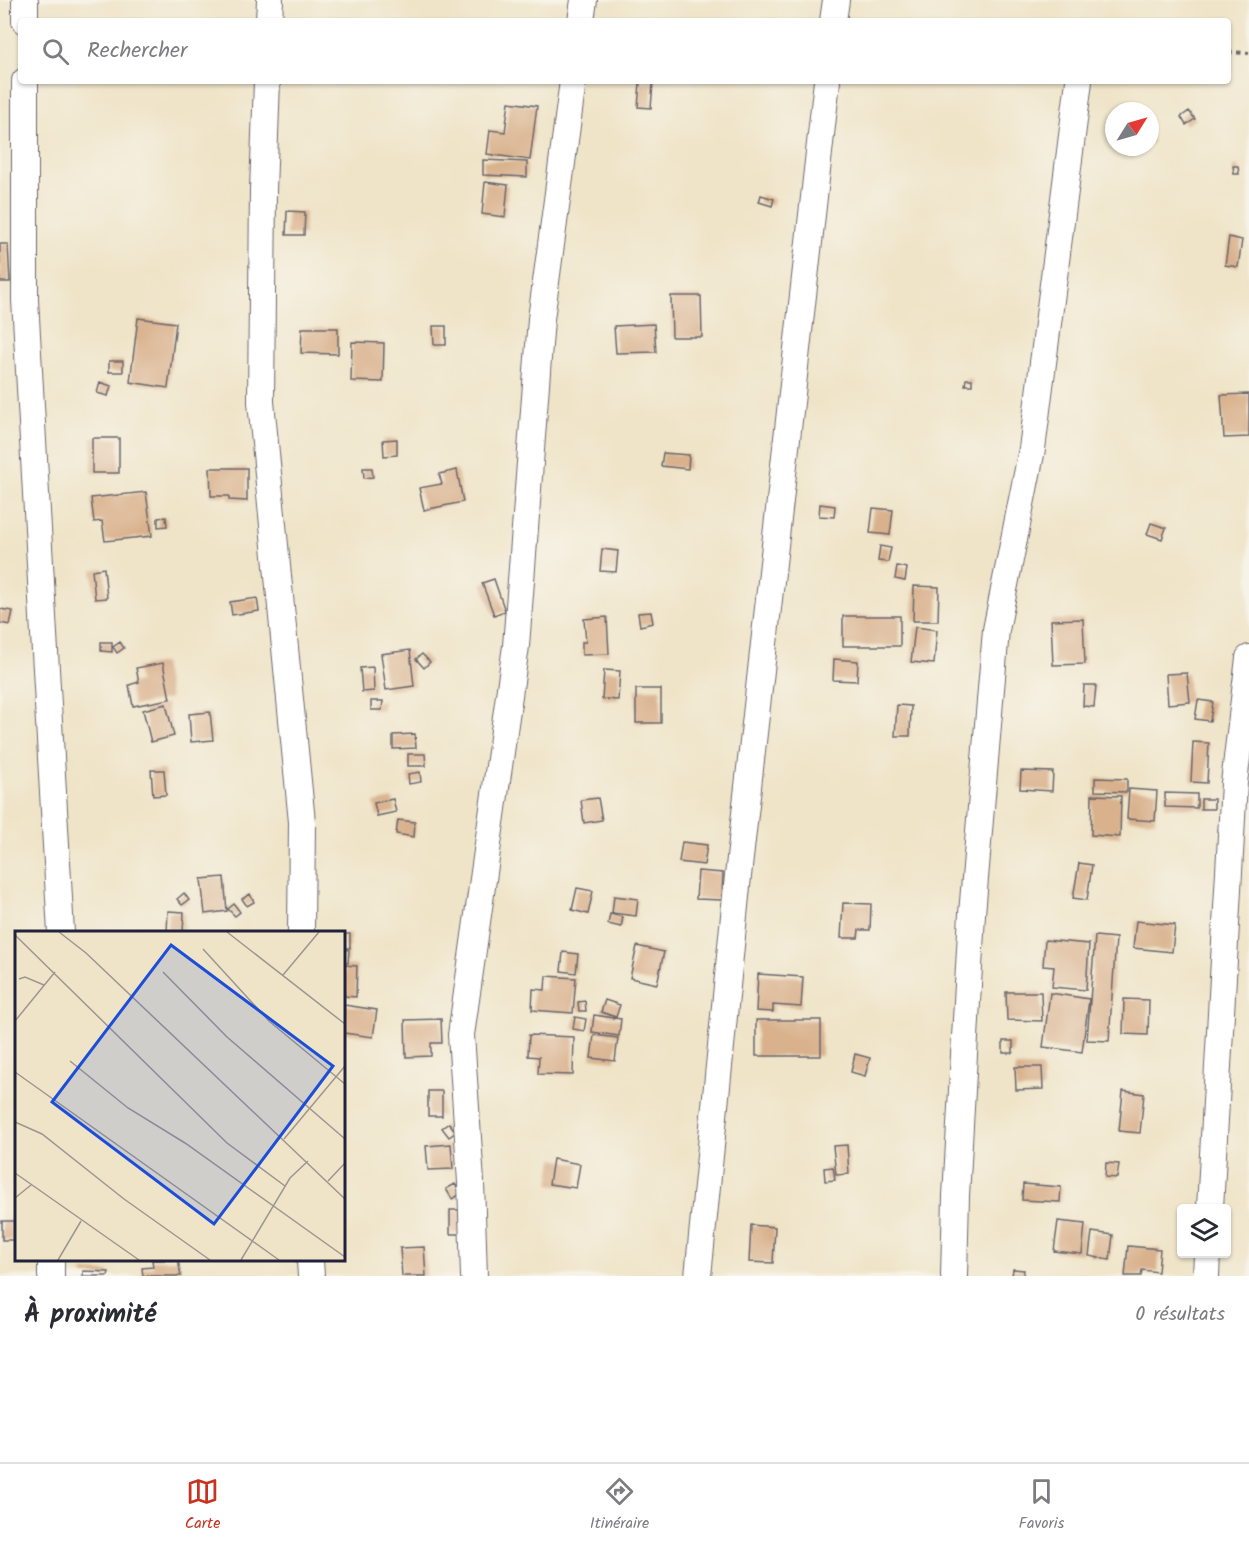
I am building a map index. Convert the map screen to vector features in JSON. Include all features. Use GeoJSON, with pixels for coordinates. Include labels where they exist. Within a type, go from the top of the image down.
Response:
{"type":"FeatureCollection","features":[{"type":"Feature","properties":{"kind":"street"},"geometry":{"type":"LineString","coordinates":[[25,0],[25,18]]}},
{"type":"Feature","properties":{"kind":"street"},"geometry":{"type":"LineString","coordinates":[[269,18],[270,0]]}},
{"type":"Feature","properties":{"kind":"street"},"geometry":{"type":"LineString","coordinates":[[581,18],[584,0]]}},
{"type":"Feature","properties":{"kind":"street"},"geometry":{"type":"LineString","coordinates":[[834,18],[836,0]]}},
{"type":"Feature","properties":{"kind":"street"},"geometry":{"type":"LineString","coordinates":[[25,84],[25,300],[61,931]]}},
{"type":"Feature","properties":{"kind":"street"},"geometry":{"type":"LineString","coordinates":[[267,84],[262,190],[261,402],[302,822],[301,931]]}},
{"type":"Feature","properties":{"kind":"street"},"geometry":{"type":"LineString","coordinates":[[474,1276],[471,1182],[461,1035],[516,646],[541,319],[573,84]]}},
{"type":"Feature","properties":{"kind":"street"},"geometry":{"type":"LineString","coordinates":[[698,1276],[738,876],[827,84]]}},
{"type":"Feature","properties":{"kind":"street"},"geometry":{"type":"LineString","coordinates":[[954,1276],[956,1196],[972,914],[996,630],[1032,449],[1079,84]]}},
{"type":"Feature","properties":{"kind":"street"},"geometry":{"type":"LineString","coordinates":[[1210,1204],[1234,783],[1249,658]]}},
{"type":"Feature","properties":{"kind":"street"},"geometry":{"type":"LineString","coordinates":[[1206,1276],[1207,1258]]}},
{"type":"Feature","properties":{"kind":"street"},"geometry":{"type":"LineString","coordinates":[[310,1261],[311,1276]]}},
{"type":"Feature","properties":{"kind":"path"},"geometry":{"type":"LineString","coordinates":[[1231,52],[1249,53]]}},
{"type":"Feature","properties":{"kind":"building"},"geometry":{"type":"Polygon","coordinates":[[[640,84],[653,84],[651,108],[638,107],[640,84]]]}},
{"type":"Feature","properties":{"kind":"building"},"geometry":{"type":"Polygon","coordinates":[[[509,102],[537,106],[530,160],[487,154],[490,130],[505,132],[509,102]]]}},
{"type":"Feature","properties":{"kind":"building"},"geometry":{"type":"Polygon","coordinates":[[[1189,111],[1195,119],[1186,125],[1181,117],[1189,111]]]}},
{"type":"Feature","properties":{"kind":"building"},"geometry":{"type":"Polygon","coordinates":[[[483,160],[527,162],[527,177],[483,175],[483,160]]]}},
{"type":"Feature","properties":{"kind":"building"},"geometry":{"type":"Polygon","coordinates":[[[1233,166],[1238,166],[1239,174],[1234,174],[1233,166]]]}},
{"type":"Feature","properties":{"kind":"building"},"geometry":{"type":"Polygon","coordinates":[[[485,182],[508,185],[505,217],[482,214],[485,182]]]}},
{"type":"Feature","properties":{"kind":"building"},"geometry":{"type":"Polygon","coordinates":[[[761,195],[774,199],[772,206],[759,202],[761,195]]]}},
{"type":"Feature","properties":{"kind":"building"},"geometry":{"type":"Polygon","coordinates":[[[287,211],[305,212],[304,235],[286,235],[287,211]]]}},
{"type":"Feature","properties":{"kind":"building"},"geometry":{"type":"Polygon","coordinates":[[[1229,237],[1242,240],[1238,267],[1225,265],[1229,237]]]}},
{"type":"Feature","properties":{"kind":"building"},"geometry":{"type":"Polygon","coordinates":[[[0,244],[8,244],[10,282],[0,282],[0,244]]]}},
{"type":"Feature","properties":{"kind":"building"},"geometry":{"type":"Polygon","coordinates":[[[671,296],[701,296],[702,337],[672,337],[671,296]]]}},
{"type":"Feature","properties":{"kind":"building"},"geometry":{"type":"Polygon","coordinates":[[[138,318],[176,323],[168,388],[130,382],[138,318]]]}},
{"type":"Feature","properties":{"kind":"building"},"geometry":{"type":"Polygon","coordinates":[[[654,324],[656,352],[616,353],[614,326],[654,324]]]}},
{"type":"Feature","properties":{"kind":"building"},"geometry":{"type":"Polygon","coordinates":[[[433,326],[446,326],[446,345],[434,345],[433,326]]]}},
{"type":"Feature","properties":{"kind":"building"},"geometry":{"type":"Polygon","coordinates":[[[302,328],[338,328],[338,354],[301,353],[302,328]]]}},
{"type":"Feature","properties":{"kind":"building"},"geometry":{"type":"Polygon","coordinates":[[[352,342],[384,343],[383,382],[351,381],[352,342]]]}},
{"type":"Feature","properties":{"kind":"building"},"geometry":{"type":"Polygon","coordinates":[[[109,361],[123,361],[123,372],[109,372],[109,361]]]}},
{"type":"Feature","properties":{"kind":"building"},"geometry":{"type":"Polygon","coordinates":[[[966,379],[972,379],[972,385],[965,385],[966,379]]]}},
{"type":"Feature","properties":{"kind":"building"},"geometry":{"type":"Polygon","coordinates":[[[100,382],[111,386],[108,396],[97,393],[100,382]]]}},
{"type":"Feature","properties":{"kind":"building"},"geometry":{"type":"Polygon","coordinates":[[[1249,394],[1249,437],[1224,438],[1221,395],[1249,394]]]}},
{"type":"Feature","properties":{"kind":"building"},"geometry":{"type":"Polygon","coordinates":[[[92,438],[119,438],[119,473],[92,473],[92,438]]]}},
{"type":"Feature","properties":{"kind":"building"},"geometry":{"type":"Polygon","coordinates":[[[397,439],[397,455],[384,456],[383,440],[397,439]]]}},
{"type":"Feature","properties":{"kind":"building"},"geometry":{"type":"Polygon","coordinates":[[[663,453],[689,455],[688,469],[661,466],[663,453]]]}},
{"type":"Feature","properties":{"kind":"building"},"geometry":{"type":"Polygon","coordinates":[[[210,468],[247,468],[247,501],[229,500],[229,496],[211,496],[210,468]]]}},
{"type":"Feature","properties":{"kind":"building"},"geometry":{"type":"Polygon","coordinates":[[[363,468],[372,468],[373,477],[364,478],[363,468]]]}},
{"type":"Feature","properties":{"kind":"building"},"geometry":{"type":"Polygon","coordinates":[[[457,470],[463,502],[424,510],[419,488],[442,484],[439,474],[457,470]]]}},
{"type":"Feature","properties":{"kind":"building"},"geometry":{"type":"Polygon","coordinates":[[[146,492],[152,536],[105,541],[102,521],[94,522],[91,498],[146,492]]]}},
{"type":"Feature","properties":{"kind":"building"},"geometry":{"type":"Polygon","coordinates":[[[820,504],[835,506],[834,517],[819,516],[820,504]]]}},
{"type":"Feature","properties":{"kind":"building"},"geometry":{"type":"Polygon","coordinates":[[[873,508],[893,510],[890,535],[870,533],[873,508]]]}},
{"type":"Feature","properties":{"kind":"building"},"geometry":{"type":"Polygon","coordinates":[[[166,517],[167,526],[158,527],[158,518],[166,517]]]}},
{"type":"Feature","properties":{"kind":"building"},"geometry":{"type":"Polygon","coordinates":[[[1151,523],[1166,528],[1162,539],[1147,534],[1151,523]]]}},
{"type":"Feature","properties":{"kind":"building"},"geometry":{"type":"Polygon","coordinates":[[[880,546],[891,548],[888,562],[878,561],[880,546]]]}},
{"type":"Feature","properties":{"kind":"building"},"geometry":{"type":"Polygon","coordinates":[[[602,549],[618,551],[616,572],[600,571],[602,549]]]}},
{"type":"Feature","properties":{"kind":"building"},"geometry":{"type":"Polygon","coordinates":[[[897,566],[907,568],[905,581],[895,579],[897,566]]]}},
{"type":"Feature","properties":{"kind":"building"},"geometry":{"type":"Polygon","coordinates":[[[104,568],[107,598],[95,599],[92,570],[104,568]]]}},
{"type":"Feature","properties":{"kind":"building"},"geometry":{"type":"Polygon","coordinates":[[[494,579],[505,611],[494,615],[482,583],[494,579]]]}},
{"type":"Feature","properties":{"kind":"building"},"geometry":{"type":"Polygon","coordinates":[[[914,586],[939,587],[938,621],[913,621],[914,586]]]}},
{"type":"Feature","properties":{"kind":"building"},"geometry":{"type":"Polygon","coordinates":[[[257,598],[259,611],[232,615],[230,602],[257,598]]]}},
{"type":"Feature","properties":{"kind":"building"},"geometry":{"type":"Polygon","coordinates":[[[0,609],[13,611],[10,625],[0,623],[0,609]]]}},
{"type":"Feature","properties":{"kind":"building"},"geometry":{"type":"Polygon","coordinates":[[[651,612],[653,623],[640,626],[638,613],[651,612]]]}},
{"type":"Feature","properties":{"kind":"building"},"geometry":{"type":"Polygon","coordinates":[[[843,616],[900,616],[900,646],[843,646],[843,616]]]}},
{"type":"Feature","properties":{"kind":"building"},"geometry":{"type":"Polygon","coordinates":[[[607,617],[609,654],[582,655],[582,642],[586,642],[584,619],[607,617]]]}},
{"type":"Feature","properties":{"kind":"building"},"geometry":{"type":"Polygon","coordinates":[[[1083,619],[1085,664],[1053,665],[1051,620],[1083,619]]]}},
{"type":"Feature","properties":{"kind":"building"},"geometry":{"type":"Polygon","coordinates":[[[915,627],[937,630],[934,664],[911,662],[915,627]]]}},
{"type":"Feature","properties":{"kind":"building"},"geometry":{"type":"Polygon","coordinates":[[[101,642],[112,642],[112,652],[101,651],[101,642]]]}},
{"type":"Feature","properties":{"kind":"building"},"geometry":{"type":"Polygon","coordinates":[[[120,642],[124,648],[117,653],[113,647],[120,642]]]}},
{"type":"Feature","properties":{"kind":"building"},"geometry":{"type":"Polygon","coordinates":[[[410,650],[414,686],[386,690],[381,654],[410,650]]]}},
{"type":"Feature","properties":{"kind":"building"},"geometry":{"type":"Polygon","coordinates":[[[422,654],[430,662],[424,668],[416,659],[422,654]]]}},
{"type":"Feature","properties":{"kind":"building"},"geometry":{"type":"Polygon","coordinates":[[[834,659],[858,661],[857,681],[833,680],[834,659]]]}},
{"type":"Feature","properties":{"kind":"building"},"geometry":{"type":"Polygon","coordinates":[[[163,663],[170,699],[133,706],[129,685],[139,682],[136,668],[163,663]]]}},
{"type":"Feature","properties":{"kind":"building"},"geometry":{"type":"Polygon","coordinates":[[[373,667],[374,691],[362,692],[360,668],[373,667]]]}},
{"type":"Feature","properties":{"kind":"building"},"geometry":{"type":"Polygon","coordinates":[[[604,670],[620,671],[618,700],[602,699],[604,670]]]}},
{"type":"Feature","properties":{"kind":"building"},"geometry":{"type":"Polygon","coordinates":[[[1187,673],[1190,702],[1168,704],[1166,674],[1187,673]]]}},
{"type":"Feature","properties":{"kind":"building"},"geometry":{"type":"Polygon","coordinates":[[[1084,685],[1096,685],[1094,707],[1083,706],[1084,685]]]}},
{"type":"Feature","properties":{"kind":"building"},"geometry":{"type":"Polygon","coordinates":[[[636,689],[661,689],[661,723],[636,723],[636,689]]]}},
{"type":"Feature","properties":{"kind":"building"},"geometry":{"type":"Polygon","coordinates":[[[1198,700],[1213,702],[1210,721],[1195,719],[1198,700]]]}},
{"type":"Feature","properties":{"kind":"building"},"geometry":{"type":"Polygon","coordinates":[[[371,701],[383,701],[382,710],[371,710],[371,701]]]}},
{"type":"Feature","properties":{"kind":"building"},"geometry":{"type":"Polygon","coordinates":[[[166,704],[174,736],[151,742],[143,710],[166,704]]]}},
{"type":"Feature","properties":{"kind":"building"},"geometry":{"type":"Polygon","coordinates":[[[897,705],[911,706],[910,736],[895,736],[897,705]]]}},
{"type":"Feature","properties":{"kind":"building"},"geometry":{"type":"Polygon","coordinates":[[[210,712],[213,740],[191,742],[189,714],[210,712]]]}},
{"type":"Feature","properties":{"kind":"building"},"geometry":{"type":"Polygon","coordinates":[[[415,734],[416,748],[393,749],[393,735],[415,734]]]}},
{"type":"Feature","properties":{"kind":"building"},"geometry":{"type":"Polygon","coordinates":[[[1193,742],[1209,743],[1207,783],[1191,782],[1193,742]]]}},
{"type":"Feature","properties":{"kind":"building"},"geometry":{"type":"Polygon","coordinates":[[[408,754],[425,754],[426,766],[408,766],[408,754]]]}},
{"type":"Feature","properties":{"kind":"building"},"geometry":{"type":"Polygon","coordinates":[[[151,770],[164,770],[166,795],[153,796],[151,770]]]}},
{"type":"Feature","properties":{"kind":"building"},"geometry":{"type":"Polygon","coordinates":[[[1021,771],[1053,772],[1052,791],[1020,789],[1021,771]]]}},
{"type":"Feature","properties":{"kind":"building"},"geometry":{"type":"Polygon","coordinates":[[[420,772],[421,782],[409,784],[408,774],[420,772]]]}},
{"type":"Feature","properties":{"kind":"building"},"geometry":{"type":"Polygon","coordinates":[[[1095,778],[1127,779],[1127,792],[1095,791],[1095,778]]]}},
{"type":"Feature","properties":{"kind":"building"},"geometry":{"type":"Polygon","coordinates":[[[1129,789],[1157,791],[1155,821],[1127,819],[1129,789]]]}},
{"type":"Feature","properties":{"kind":"building"},"geometry":{"type":"Polygon","coordinates":[[[1165,793],[1197,794],[1197,808],[1165,807],[1165,793]]]}},
{"type":"Feature","properties":{"kind":"building"},"geometry":{"type":"Polygon","coordinates":[[[1092,795],[1121,796],[1120,837],[1091,835],[1092,795]]]}},
{"type":"Feature","properties":{"kind":"building"},"geometry":{"type":"Polygon","coordinates":[[[598,798],[602,820],[584,823],[581,800],[598,798]]]}},
{"type":"Feature","properties":{"kind":"building"},"geometry":{"type":"Polygon","coordinates":[[[393,799],[396,812],[377,816],[374,803],[393,799]]]}},
{"type":"Feature","properties":{"kind":"building"},"geometry":{"type":"Polygon","coordinates":[[[1201,799],[1214,799],[1214,809],[1201,809],[1201,799]]]}},
{"type":"Feature","properties":{"kind":"building"},"geometry":{"type":"Polygon","coordinates":[[[398,820],[415,822],[414,837],[396,834],[398,820]]]}},
{"type":"Feature","properties":{"kind":"building"},"geometry":{"type":"Polygon","coordinates":[[[682,842],[707,845],[704,865],[679,862],[682,842]]]}},
{"type":"Feature","properties":{"kind":"building"},"geometry":{"type":"Polygon","coordinates":[[[1079,863],[1092,865],[1087,900],[1073,898],[1079,863]]]}},
{"type":"Feature","properties":{"kind":"building"},"geometry":{"type":"Polygon","coordinates":[[[698,871],[723,873],[722,900],[696,899],[698,871]]]}},
{"type":"Feature","properties":{"kind":"building"},"geometry":{"type":"Polygon","coordinates":[[[224,877],[227,911],[205,914],[201,879],[224,877]]]}},
{"type":"Feature","properties":{"kind":"building"},"geometry":{"type":"Polygon","coordinates":[[[577,888],[593,891],[588,914],[572,910],[577,888]]]}},
{"type":"Feature","properties":{"kind":"building"},"geometry":{"type":"Polygon","coordinates":[[[184,893],[189,900],[182,905],[177,899],[184,893]]]}},
{"type":"Feature","properties":{"kind":"building"},"geometry":{"type":"Polygon","coordinates":[[[250,894],[254,902],[247,906],[242,899],[250,894]]]}},
{"type":"Feature","properties":{"kind":"building"},"geometry":{"type":"Polygon","coordinates":[[[614,896],[638,899],[636,916],[612,913],[614,896]]]}},
{"type":"Feature","properties":{"kind":"building"},"geometry":{"type":"Polygon","coordinates":[[[843,903],[871,904],[870,930],[859,930],[858,938],[841,938],[843,903]]]}},
{"type":"Feature","properties":{"kind":"building"},"geometry":{"type":"Polygon","coordinates":[[[234,904],[240,912],[235,916],[228,909],[234,904]]]}},
{"type":"Feature","properties":{"kind":"building"},"geometry":{"type":"Polygon","coordinates":[[[168,911],[184,912],[183,931],[167,931],[168,911]]]}},
{"type":"Feature","properties":{"kind":"building"},"geometry":{"type":"Polygon","coordinates":[[[610,914],[623,917],[621,927],[608,924],[610,914]]]}},
{"type":"Feature","properties":{"kind":"building"},"geometry":{"type":"Polygon","coordinates":[[[1136,921],[1175,925],[1172,952],[1133,948],[1136,921]]]}},
{"type":"Feature","properties":{"kind":"building"},"geometry":{"type":"Polygon","coordinates":[[[345,934],[350,934],[350,948],[345,948],[345,934]]]}},
{"type":"Feature","properties":{"kind":"building"},"geometry":{"type":"Polygon","coordinates":[[[1095,936],[1116,938],[1109,1041],[1087,1040],[1095,936]]]}},
{"type":"Feature","properties":{"kind":"building"},"geometry":{"type":"Polygon","coordinates":[[[1045,940],[1089,944],[1086,990],[1052,987],[1054,967],[1043,966],[1045,940]]]}},
{"type":"Feature","properties":{"kind":"building"},"geometry":{"type":"Polygon","coordinates":[[[637,946],[664,952],[657,984],[630,978],[637,946]]]}},
{"type":"Feature","properties":{"kind":"building"},"geometry":{"type":"Polygon","coordinates":[[[345,949],[349,950],[348,963],[345,963],[345,949]]]}},
{"type":"Feature","properties":{"kind":"building"},"geometry":{"type":"Polygon","coordinates":[[[563,952],[578,954],[576,973],[561,971],[563,952]]]}},
{"type":"Feature","properties":{"kind":"building"},"geometry":{"type":"Polygon","coordinates":[[[345,965],[357,966],[356,997],[345,996],[345,965]]]}},
{"type":"Feature","properties":{"kind":"building"},"geometry":{"type":"Polygon","coordinates":[[[758,974],[803,977],[801,1007],[773,1005],[773,1012],[756,1011],[758,974]]]}},
{"type":"Feature","properties":{"kind":"building"},"geometry":{"type":"Polygon","coordinates":[[[546,976],[576,978],[573,1013],[532,1010],[533,989],[545,990],[546,976]]]}},
{"type":"Feature","properties":{"kind":"building"},"geometry":{"type":"Polygon","coordinates":[[[1006,992],[1041,992],[1042,1021],[1007,1020],[1006,992]]]}},
{"type":"Feature","properties":{"kind":"building"},"geometry":{"type":"Polygon","coordinates":[[[1050,993],[1089,999],[1082,1052],[1043,1047],[1050,993]]]}},
{"type":"Feature","properties":{"kind":"building"},"geometry":{"type":"Polygon","coordinates":[[[1124,999],[1149,1000],[1148,1035],[1123,1034],[1124,999]]]}},
{"type":"Feature","properties":{"kind":"building"},"geometry":{"type":"Polygon","coordinates":[[[605,1000],[620,1005],[616,1017],[601,1012],[605,1000]]]}},
{"type":"Feature","properties":{"kind":"building"},"geometry":{"type":"Polygon","coordinates":[[[585,1001],[586,1011],[579,1011],[578,1002],[585,1001]]]}},
{"type":"Feature","properties":{"kind":"building"},"geometry":{"type":"Polygon","coordinates":[[[345,1005],[377,1010],[373,1037],[345,1033],[345,1005]]]}},
{"type":"Feature","properties":{"kind":"building"},"geometry":{"type":"Polygon","coordinates":[[[594,1015],[621,1019],[619,1036],[592,1032],[594,1015]]]}},
{"type":"Feature","properties":{"kind":"building"},"geometry":{"type":"Polygon","coordinates":[[[575,1017],[586,1019],[584,1031],[573,1029],[575,1017]]]}},
{"type":"Feature","properties":{"kind":"building"},"geometry":{"type":"Polygon","coordinates":[[[441,1019],[442,1043],[431,1043],[431,1056],[406,1057],[405,1020],[441,1019]]]}},
{"type":"Feature","properties":{"kind":"building"},"geometry":{"type":"Polygon","coordinates":[[[756,1020],[821,1020],[821,1056],[756,1056],[756,1020]]]}},
{"type":"Feature","properties":{"kind":"building"},"geometry":{"type":"Polygon","coordinates":[[[529,1035],[574,1037],[573,1075],[538,1074],[539,1057],[528,1056],[529,1035]]]}},
{"type":"Feature","properties":{"kind":"building"},"geometry":{"type":"Polygon","coordinates":[[[594,1035],[618,1038],[615,1061],[591,1058],[594,1035]]]}},
{"type":"Feature","properties":{"kind":"building"},"geometry":{"type":"Polygon","coordinates":[[[1003,1041],[1013,1041],[1013,1053],[1003,1053],[1003,1041]]]}},
{"type":"Feature","properties":{"kind":"building"},"geometry":{"type":"Polygon","coordinates":[[[855,1054],[870,1058],[865,1076],[851,1072],[855,1054]]]}},
{"type":"Feature","properties":{"kind":"building"},"geometry":{"type":"Polygon","coordinates":[[[1015,1067],[1042,1067],[1043,1089],[1016,1090],[1015,1067]]]}},
{"type":"Feature","properties":{"kind":"building"},"geometry":{"type":"Polygon","coordinates":[[[428,1091],[442,1091],[442,1116],[428,1116],[428,1091]]]}},
{"type":"Feature","properties":{"kind":"building"},"geometry":{"type":"Polygon","coordinates":[[[1123,1091],[1144,1094],[1140,1133],[1119,1131],[1123,1091]]]}},
{"type":"Feature","properties":{"kind":"building"},"geometry":{"type":"Polygon","coordinates":[[[449,1123],[456,1132],[449,1137],[442,1128],[449,1123]]]}},
{"type":"Feature","properties":{"kind":"building"},"geometry":{"type":"Polygon","coordinates":[[[451,1144],[453,1169],[428,1170],[426,1146],[451,1144]]]}},
{"type":"Feature","properties":{"kind":"building"},"geometry":{"type":"Polygon","coordinates":[[[847,1145],[849,1174],[836,1175],[833,1146],[847,1145]]]}},
{"type":"Feature","properties":{"kind":"building"},"geometry":{"type":"Polygon","coordinates":[[[553,1159],[580,1164],[576,1188],[549,1184],[553,1159]]]}},
{"type":"Feature","properties":{"kind":"building"},"geometry":{"type":"Polygon","coordinates":[[[1106,1163],[1119,1164],[1117,1178],[1105,1177],[1106,1163]]]}},
{"type":"Feature","properties":{"kind":"building"},"geometry":{"type":"Polygon","coordinates":[[[833,1167],[835,1180],[825,1181],[824,1168],[833,1167]]]}},
{"type":"Feature","properties":{"kind":"building"},"geometry":{"type":"Polygon","coordinates":[[[455,1184],[461,1194],[452,1199],[446,1189],[455,1184]]]}},
{"type":"Feature","properties":{"kind":"building"},"geometry":{"type":"Polygon","coordinates":[[[1023,1184],[1061,1187],[1060,1202],[1022,1200],[1023,1184]]]}},
{"type":"Feature","properties":{"kind":"building"},"geometry":{"type":"Polygon","coordinates":[[[450,1210],[466,1210],[466,1234],[450,1234],[450,1210]]]}},
{"type":"Feature","properties":{"kind":"building"},"geometry":{"type":"Polygon","coordinates":[[[2,1221],[15,1221],[15,1240],[2,1240],[2,1221]]]}},
{"type":"Feature","properties":{"kind":"building"},"geometry":{"type":"Polygon","coordinates":[[[1058,1221],[1085,1224],[1082,1254],[1054,1251],[1058,1221]]]}},
{"type":"Feature","properties":{"kind":"building"},"geometry":{"type":"Polygon","coordinates":[[[751,1225],[775,1227],[773,1263],[749,1262],[751,1225]]]}},
{"type":"Feature","properties":{"kind":"building"},"geometry":{"type":"Polygon","coordinates":[[[1092,1232],[1113,1235],[1110,1260],[1089,1256],[1092,1232]]]}},
{"type":"Feature","properties":{"kind":"building"},"geometry":{"type":"Polygon","coordinates":[[[1128,1246],[1160,1249],[1158,1272],[1142,1270],[1141,1276],[1125,1276],[1128,1246]]]}},
{"type":"Feature","properties":{"kind":"building"},"geometry":{"type":"Polygon","coordinates":[[[424,1247],[426,1276],[402,1276],[400,1248],[424,1247]]]}},
{"type":"Feature","properties":{"kind":"building"},"geometry":{"type":"Polygon","coordinates":[[[152,1261],[178,1261],[181,1276],[143,1276],[142,1268],[153,1267],[152,1261]]]}},
{"type":"Feature","properties":{"kind":"building"},"geometry":{"type":"Polygon","coordinates":[[[1013,1269],[1024,1270],[1023,1276],[1012,1276],[1013,1269]]]}},
{"type":"Feature","properties":{"kind":"building"},"geometry":{"type":"Polygon","coordinates":[[[83,1271],[109,1272],[108,1276],[83,1276],[83,1271]]]}}]}
